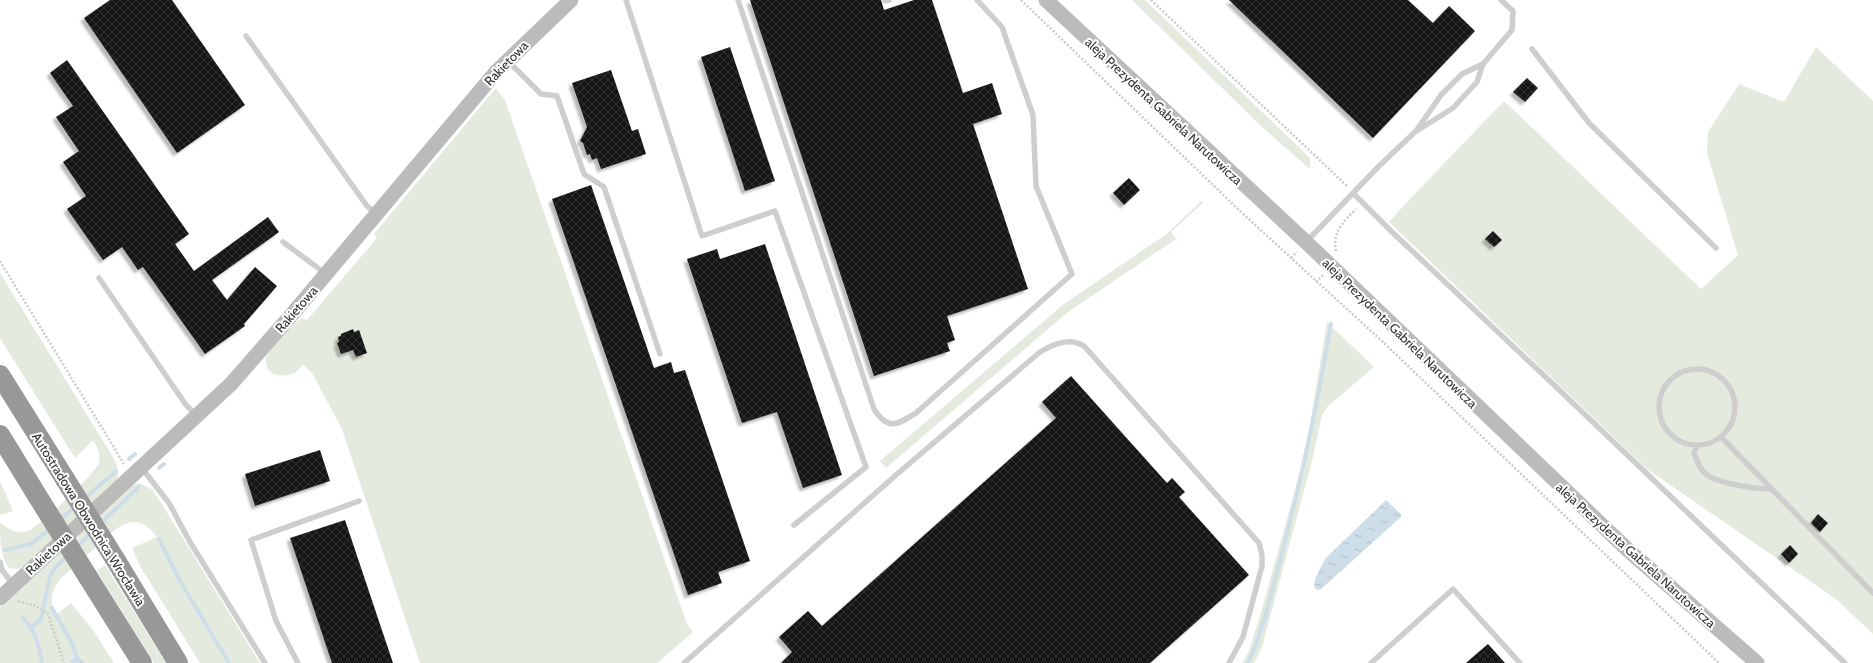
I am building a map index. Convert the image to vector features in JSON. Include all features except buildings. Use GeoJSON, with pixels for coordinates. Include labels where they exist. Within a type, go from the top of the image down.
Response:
{"type":"FeatureCollection","features":[{"type":"Feature","properties":{"kind":"highway","name":"Autostradowa Obwodnica Wrocławia"},"geometry":{"type":"LineString","coordinates":[[0,375],[178,663]]}},
{"type":"Feature","properties":{"kind":"highway"},"geometry":{"type":"LineString","coordinates":[[0,435],[142,663]]}},
{"type":"Feature","properties":{"kind":"street","name":"Rakietowa"},"geometry":{"type":"LineString","coordinates":[[7,591],[231,384],[507,60],[571,0]]}},
{"type":"Feature","properties":{"kind":"street","name":"aleja Prezydenta Gabriela Narutowicza"},"geometry":{"type":"LineString","coordinates":[[1046,0],[1306,242],[1628,550],[1757,663]]}},
{"type":"Feature","properties":{"kind":"lane"},"geometry":{"type":"LineString","coordinates":[[626,0],[702,236],[775,211],[866,467],[794,525]]}},
{"type":"Feature","properties":{"kind":"lane"},"geometry":{"type":"LineString","coordinates":[[738,0],[874,409],[880,419],[892,424],[901,422],[916,413],[1072,274],[1036,186],[1033,115],[1002,27],[977,0]]}},
{"type":"Feature","properties":{"kind":"lane"},"geometry":{"type":"LineString","coordinates":[[1416,131],[1453,108],[1477,82],[1483,64],[1512,30],[1513,11],[1501,0]]}},
{"type":"Feature","properties":{"kind":"lane"},"geometry":{"type":"LineString","coordinates":[[246,36],[367,206],[376,213]]}},
{"type":"Feature","properties":{"kind":"lane"},"geometry":{"type":"LineString","coordinates":[[1532,49],[1589,123],[1716,248]]}},
{"type":"Feature","properties":{"kind":"lane"},"geometry":{"type":"LineString","coordinates":[[507,60],[541,94],[557,96],[584,174],[604,187],[660,354]]}},
{"type":"Feature","properties":{"kind":"lane"},"geometry":{"type":"LineString","coordinates":[[1306,242],[1416,131],[1441,95],[1462,74],[1483,64]]}},
{"type":"Feature","properties":{"kind":"lane"},"geometry":{"type":"LineString","coordinates":[[1354,193],[1391,231],[1554,384],[1845,663]]}},
{"type":"Feature","properties":{"kind":"lane"},"geometry":{"type":"LineString","coordinates":[[283,242],[326,274]]}},
{"type":"Feature","properties":{"kind":"lane"},"geometry":{"type":"LineString","coordinates":[[99,278],[186,405],[197,417]]}},
{"type":"Feature","properties":{"kind":"lane"},"geometry":{"type":"LineString","coordinates":[[684,663],[896,475],[1040,352],[1062,342],[1070,342],[1085,347],[1259,543],[1262,555],[1260,573],[1243,637],[1229,663]]}},
{"type":"Feature","properties":{"kind":"lane"},"geometry":{"type":"LineString","coordinates":[[1690,369],[1703,369],[1715,373],[1725,380],[1732,391],[1735,403],[1734,415],[1729,427],[1721,436],[1710,443],[1697,445],[1685,443],[1674,437],[1665,428],[1660,417],[1659,404],[1662,392],[1668,381],[1678,373],[1690,369]]}},
{"type":"Feature","properties":{"kind":"lane"},"geometry":{"type":"LineString","coordinates":[[1721,436],[1873,593]]}},
{"type":"Feature","properties":{"kind":"lane"},"geometry":{"type":"LineString","coordinates":[[1697,445],[1694,454],[1698,464],[1706,474],[1717,479],[1756,489],[1771,489]]}},
{"type":"Feature","properties":{"kind":"lane"},"geometry":{"type":"LineString","coordinates":[[137,472],[168,503],[190,542],[264,663]]}},
{"type":"Feature","properties":{"kind":"lane"},"geometry":{"type":"LineString","coordinates":[[298,663],[276,621],[251,540],[359,501]]}},
{"type":"Feature","properties":{"kind":"lane"},"geometry":{"type":"LineString","coordinates":[[0,562],[7,591]]}},
{"type":"Feature","properties":{"kind":"lane"},"geometry":{"type":"LineString","coordinates":[[1371,663],[1453,589],[1520,663]]}},
{"type":"Feature","properties":{"kind":"path"},"geometry":{"type":"LineString","coordinates":[[1020,0],[1316,282],[1384,343],[1719,663]]}},
{"type":"Feature","properties":{"kind":"path"},"geometry":{"type":"LineString","coordinates":[[1151,0],[1354,193]]}},
{"type":"Feature","properties":{"kind":"path"},"geometry":{"type":"LineString","coordinates":[[1316,282],[1340,258],[1336,250],[1335,239],[1338,229],[1363,202]]}},
{"type":"Feature","properties":{"kind":"path"},"geometry":{"type":"LineString","coordinates":[[0,262],[87,406],[137,472]]}},
{"type":"Feature","properties":{"kind":"path"},"geometry":{"type":"LineString","coordinates":[[7,591],[19,602],[36,606],[48,614],[64,663]]}},
{"type":"Feature","properties":{"kind":"shaded area"},"geometry":{"type":"Polygon","coordinates":[[[1132,0],[1145,0],[1310,158],[1310,169],[1262,127],[1132,0]]]}},
{"type":"Feature","properties":{"kind":"shaded area"},"geometry":{"type":"Polygon","coordinates":[[[1816,47],[1873,101],[1873,634],[1836,599],[1647,469],[1389,222],[1504,101],[1701,289],[1738,255],[1707,153],[1708,132],[1739,84],[1784,102],[1816,47]]]}},
{"type":"Feature","properties":{"kind":"shaded area"},"geometry":{"type":"Polygon","coordinates":[[[496,88],[505,100],[687,624],[693,632],[657,663],[420,663],[342,429],[312,373],[303,364],[298,370],[290,375],[276,374],[269,369],[267,365],[267,355],[275,344],[302,318],[307,320],[377,238],[374,234],[496,88]]]}},
{"type":"Feature","properties":{"kind":"shaded area"},"geometry":{"type":"Polygon","coordinates":[[[1201,201],[1203,203],[1171,232],[1176,239],[1068,312],[886,468],[880,461],[1064,304],[1168,233],[1201,201]]]}},
{"type":"Feature","properties":{"kind":"shaded area"},"geometry":{"type":"Polygon","coordinates":[[[0,273],[112,456],[118,472],[117,480],[23,566],[17,569],[9,568],[4,558],[1,546],[0,522],[9,529],[20,532],[28,531],[34,528],[66,500],[88,477],[99,463],[100,457],[93,440],[75,458],[0,338],[0,273]]]}},
{"type":"Feature","properties":{"kind":"shaded area"},"geometry":{"type":"Polygon","coordinates":[[[1327,322],[1374,367],[1327,407],[1322,415],[1312,461],[1262,647],[1254,663],[1242,663],[1249,651],[1262,609],[1298,479],[1309,430],[1327,322]]]}},
{"type":"Feature","properties":{"kind":"shaded area"},"geometry":{"type":"Polygon","coordinates":[[[0,481],[13,511],[0,515],[0,481]]]}},
{"type":"Feature","properties":{"kind":"shaded area"},"geometry":{"type":"Polygon","coordinates":[[[139,483],[153,490],[260,663],[200,663],[140,566],[132,548],[157,537],[149,528],[141,523],[133,522],[118,528],[111,533],[61,578],[53,591],[52,596],[52,605],[56,615],[71,603],[93,630],[114,663],[84,663],[78,654],[70,659],[72,663],[0,663],[0,607],[132,485],[139,483]]]}},
{"type":"Feature","properties":{"kind":"shaded area"},"geometry":{"type":"Polygon","coordinates":[[[105,565],[166,663],[154,663],[97,571],[105,565]]]}},
{"type":"Feature","properties":{"kind":"water"},"geometry":{"type":"Polygon","coordinates":[[[1386,500],[1401,514],[1401,517],[1321,589],[1317,590],[1314,586],[1315,579],[1325,559],[1386,500]]]}},
{"type":"Feature","properties":{"kind":"water"},"geometry":{"type":"Polygon","coordinates":[[[78,654],[84,663],[72,663],[70,660],[78,654]]]}},
{"type":"Feature","properties":{"kind":"waterway"},"geometry":{"type":"LineString","coordinates":[[1248,663],[1263,623],[1296,496],[1321,382],[1331,324]]}},
{"type":"Feature","properties":{"kind":"waterway"},"geometry":{"type":"LineString","coordinates":[[129,459],[135,454]]}},
{"type":"Feature","properties":{"kind":"waterway"},"geometry":{"type":"LineString","coordinates":[[159,468],[164,464]]}},
{"type":"Feature","properties":{"kind":"waterway"},"geometry":{"type":"LineString","coordinates":[[84,499],[116,471]]}},
{"type":"Feature","properties":{"kind":"waterway"},"geometry":{"type":"LineString","coordinates":[[100,524],[139,487]]}},
{"type":"Feature","properties":{"kind":"waterway"},"geometry":{"type":"LineString","coordinates":[[60,520],[76,506]]}},
{"type":"Feature","properties":{"kind":"waterway"},"geometry":{"type":"LineString","coordinates":[[5,550],[31,544],[52,527]]}},
{"type":"Feature","properties":{"kind":"waterway"},"geometry":{"type":"LineString","coordinates":[[76,548],[92,532]]}},
{"type":"Feature","properties":{"kind":"waterway"},"geometry":{"type":"LineString","coordinates":[[159,539],[180,581],[229,663]]}},
{"type":"Feature","properties":{"kind":"waterway"},"geometry":{"type":"LineString","coordinates":[[31,627],[41,620],[50,576],[55,568],[68,555]]}},
{"type":"Feature","properties":{"kind":"waterway"},"geometry":{"type":"LineString","coordinates":[[52,608],[69,637],[76,655]]}},
{"type":"Feature","properties":{"kind":"waterway"},"geometry":{"type":"LineString","coordinates":[[23,618],[31,628],[36,639],[40,650],[42,663]]}}]}
